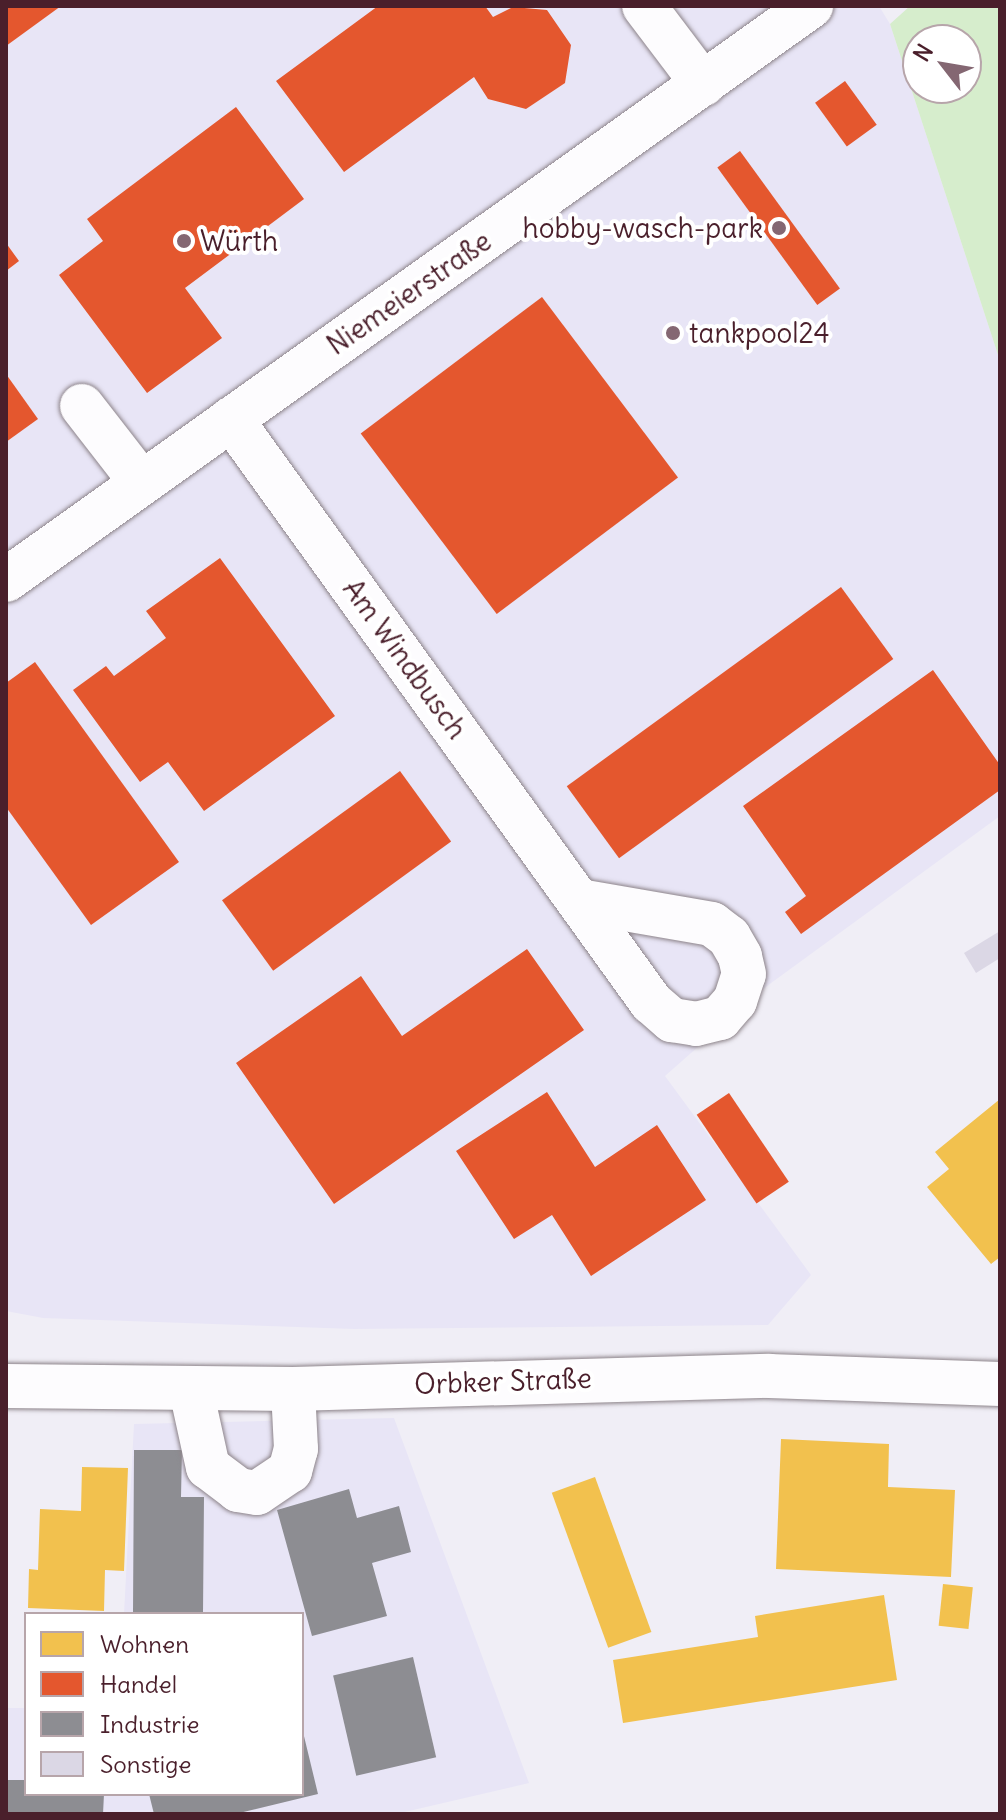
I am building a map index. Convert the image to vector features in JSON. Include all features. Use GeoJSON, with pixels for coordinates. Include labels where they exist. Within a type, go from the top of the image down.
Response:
{"type":"FeatureCollection","features":[{"type":"Feature","properties":{"kind":"street"},"geometry":{"type":"LineString","coordinates":[[644,6],[703,84]]}},
{"type":"Feature","properties":{"kind":"street","name":"Niemeierstraße"},"geometry":{"type":"LineString","coordinates":[[6,580],[811,6]]}},
{"type":"Feature","properties":{"kind":"street"},"geometry":{"type":"LineString","coordinates":[[82,406],[141,482]]}},
{"type":"Feature","properties":{"kind":"street","name":"Am Windbusch"},"geometry":{"type":"LineString","coordinates":[[231,419],[579,901]]}},
{"type":"Feature","properties":{"kind":"street","name":"Orbker Straße"},"geometry":{"type":"LineString","coordinates":[[6,1386],[293,1389],[769,1376],[1000,1384]]}},
{"type":"Feature","properties":{"kind":"street"},"geometry":{"type":"LineString","coordinates":[[191,1390],[208,1467],[238,1490],[257,1493],[290,1471],[296,1449],[293,1389]]}},
{"type":"Feature","properties":{"kind":"shaded area"},"geometry":{"type":"Polygon","coordinates":[[[6,6],[879,6],[890,24],[902,61],[902,104],[916,104],[1000,361],[1000,816],[767,986],[665,1076],[811,1275],[768,1325],[354,1329],[43,1318],[6,1311],[6,6]]]}},
{"type":"Feature","properties":{"kind":"shaded area"},"geometry":{"type":"Polygon","coordinates":[[[394,1418],[529,1783],[396,1814],[6,1814],[6,1708],[24,1708],[24,1796],[304,1796],[304,1612],[124,1612],[134,1424],[394,1418]]]}},
{"type":"Feature","properties":{"kind":"green space"},"geometry":{"type":"Polygon","coordinates":[[[910,6],[1000,6],[1000,361],[916,104],[982,104],[982,24],[902,24],[902,61],[890,24],[910,6]]]}},
{"type":"Feature","properties":{"kind":"building: Wohnen"},"geometry":{"type":"Polygon","coordinates":[[[1000,1099],[1000,1257],[991,1264],[927,1187],[949,1169],[935,1152],[1000,1099]]]}},
{"type":"Feature","properties":{"kind":"building: Wohnen"},"geometry":{"type":"Polygon","coordinates":[[[781,1439],[889,1444],[888,1487],[955,1490],[951,1577],[776,1569],[781,1439]]]}},
{"type":"Feature","properties":{"kind":"building: Wohnen"},"geometry":{"type":"Polygon","coordinates":[[[82,1467],[128,1468],[124,1571],[105,1570],[104,1611],[28,1608],[29,1569],[38,1570],[40,1509],[81,1511],[82,1467]]]}},
{"type":"Feature","properties":{"kind":"building: Wohnen"},"geometry":{"type":"Polygon","coordinates":[[[595,1477],[651,1632],[608,1648],[552,1493],[595,1477]]]}},
{"type":"Feature","properties":{"kind":"building: Wohnen"},"geometry":{"type":"Polygon","coordinates":[[[943,1584],[973,1587],[968,1629],[939,1626],[943,1584]]]}},
{"type":"Feature","properties":{"kind":"building: Wohnen"},"geometry":{"type":"Polygon","coordinates":[[[884,1595],[897,1680],[623,1723],[613,1660],[758,1637],[755,1616],[884,1595]]]}},
{"type":"Feature","properties":{"kind":"building: Handel"},"geometry":{"type":"Polygon","coordinates":[[[6,6],[61,6],[6,46],[6,6]]]}},
{"type":"Feature","properties":{"kind":"building: Handel"},"geometry":{"type":"Polygon","coordinates":[[[378,6],[485,6],[493,17],[513,7],[547,10],[571,45],[565,83],[526,109],[488,99],[474,77],[344,172],[276,81],[378,6]]]}},
{"type":"Feature","properties":{"kind":"building: Handel"},"geometry":{"type":"Polygon","coordinates":[[[845,81],[877,125],[847,146],[815,103],[845,81]]]}},
{"type":"Feature","properties":{"kind":"building: Handel"},"geometry":{"type":"Polygon","coordinates":[[[236,107],[304,199],[185,288],[222,338],[147,393],[59,275],[103,241],[87,219],[236,107]]]}},
{"type":"Feature","properties":{"kind":"building: Handel","name":"hobby-wasch-park"},"geometry":{"type":"Polygon","coordinates":[[[740,151],[840,289],[817,305],[717,167],[740,151]]]}},
{"type":"Feature","properties":{"kind":"building: Handel"},"geometry":{"type":"Polygon","coordinates":[[[6,243],[19,261],[6,271],[6,243]]]}},
{"type":"Feature","properties":{"kind":"building: Handel"},"geometry":{"type":"Polygon","coordinates":[[[542,297],[678,477],[497,614],[361,434],[542,297]]]}},
{"type":"Feature","properties":{"kind":"building: Handel"},"geometry":{"type":"Polygon","coordinates":[[[6,374],[38,419],[6,442],[6,374]]]}},
{"type":"Feature","properties":{"kind":"building: Handel"},"geometry":{"type":"Polygon","coordinates":[[[220,558],[335,716],[204,811],[168,762],[140,782],[73,690],[106,666],[114,676],[166,638],[146,611],[220,558]]]}},
{"type":"Feature","properties":{"kind":"building: Handel"},"geometry":{"type":"Polygon","coordinates":[[[841,587],[893,659],[619,858],[567,786],[841,587]]]}},
{"type":"Feature","properties":{"kind":"building: Handel"},"geometry":{"type":"Polygon","coordinates":[[[35,662],[179,862],[91,925],[6,807],[6,683],[35,662]]]}},
{"type":"Feature","properties":{"kind":"building: Handel"},"geometry":{"type":"Polygon","coordinates":[[[933,670],[1000,765],[1000,790],[801,934],[785,912],[806,896],[743,806],[933,670]]]}},
{"type":"Feature","properties":{"kind":"building: Handel"},"geometry":{"type":"Polygon","coordinates":[[[400,771],[451,841],[273,971],[222,900],[400,771]]]}},
{"type":"Feature","properties":{"kind":"building: Handel"},"geometry":{"type":"Polygon","coordinates":[[[527,949],[584,1030],[334,1204],[236,1063],[361,976],[402,1036],[527,949]]]}},
{"type":"Feature","properties":{"kind":"building: Handel"},"geometry":{"type":"Polygon","coordinates":[[[547,1092],[595,1167],[657,1125],[706,1200],[591,1276],[552,1215],[514,1239],[456,1151],[547,1092]]]}},
{"type":"Feature","properties":{"kind":"building: Handel"},"geometry":{"type":"Polygon","coordinates":[[[729,1093],[789,1182],[757,1204],[697,1115],[729,1093]]]}},
{"type":"Feature","properties":{"kind":"building: Industrie"},"geometry":{"type":"Polygon","coordinates":[[[134,1450],[182,1450],[181,1497],[204,1497],[203,1612],[133,1612],[134,1450]]]}},
{"type":"Feature","properties":{"kind":"building: Industrie"},"geometry":{"type":"Polygon","coordinates":[[[349,1489],[357,1518],[399,1506],[411,1552],[372,1563],[387,1616],[312,1636],[277,1510],[349,1489]]]}},
{"type":"Feature","properties":{"kind":"building: Industrie"},"geometry":{"type":"Polygon","coordinates":[[[413,1657],[436,1757],[356,1776],[333,1675],[413,1657]]]}},
{"type":"Feature","properties":{"kind":"building: Industrie"},"geometry":{"type":"Polygon","coordinates":[[[304,1736],[318,1794],[235,1814],[154,1814],[150,1796],[304,1796],[304,1736]]]}},
{"type":"Feature","properties":{"kind":"building: Industrie"},"geometry":{"type":"Polygon","coordinates":[[[8,1780],[24,1780],[24,1796],[104,1796],[103,1814],[7,1814],[8,1780]]]}},
{"type":"Feature","properties":{"kind":"building: Sonstige"},"geometry":{"type":"Polygon","coordinates":[[[1000,931],[1000,958],[976,973],[964,953],[1000,931]]]}},
{"type":"Feature","properties":{"kind":"place","name":"hobby-wasch-park"},"geometry":{"type":"Point","coordinates":[779,228]}},
{"type":"Feature","properties":{"kind":"place","name":"Würth"},"geometry":{"type":"Point","coordinates":[184,241]}},
{"type":"Feature","properties":{"kind":"place","name":"tankpool24"},"geometry":{"type":"Point","coordinates":[673,333]}}]}
